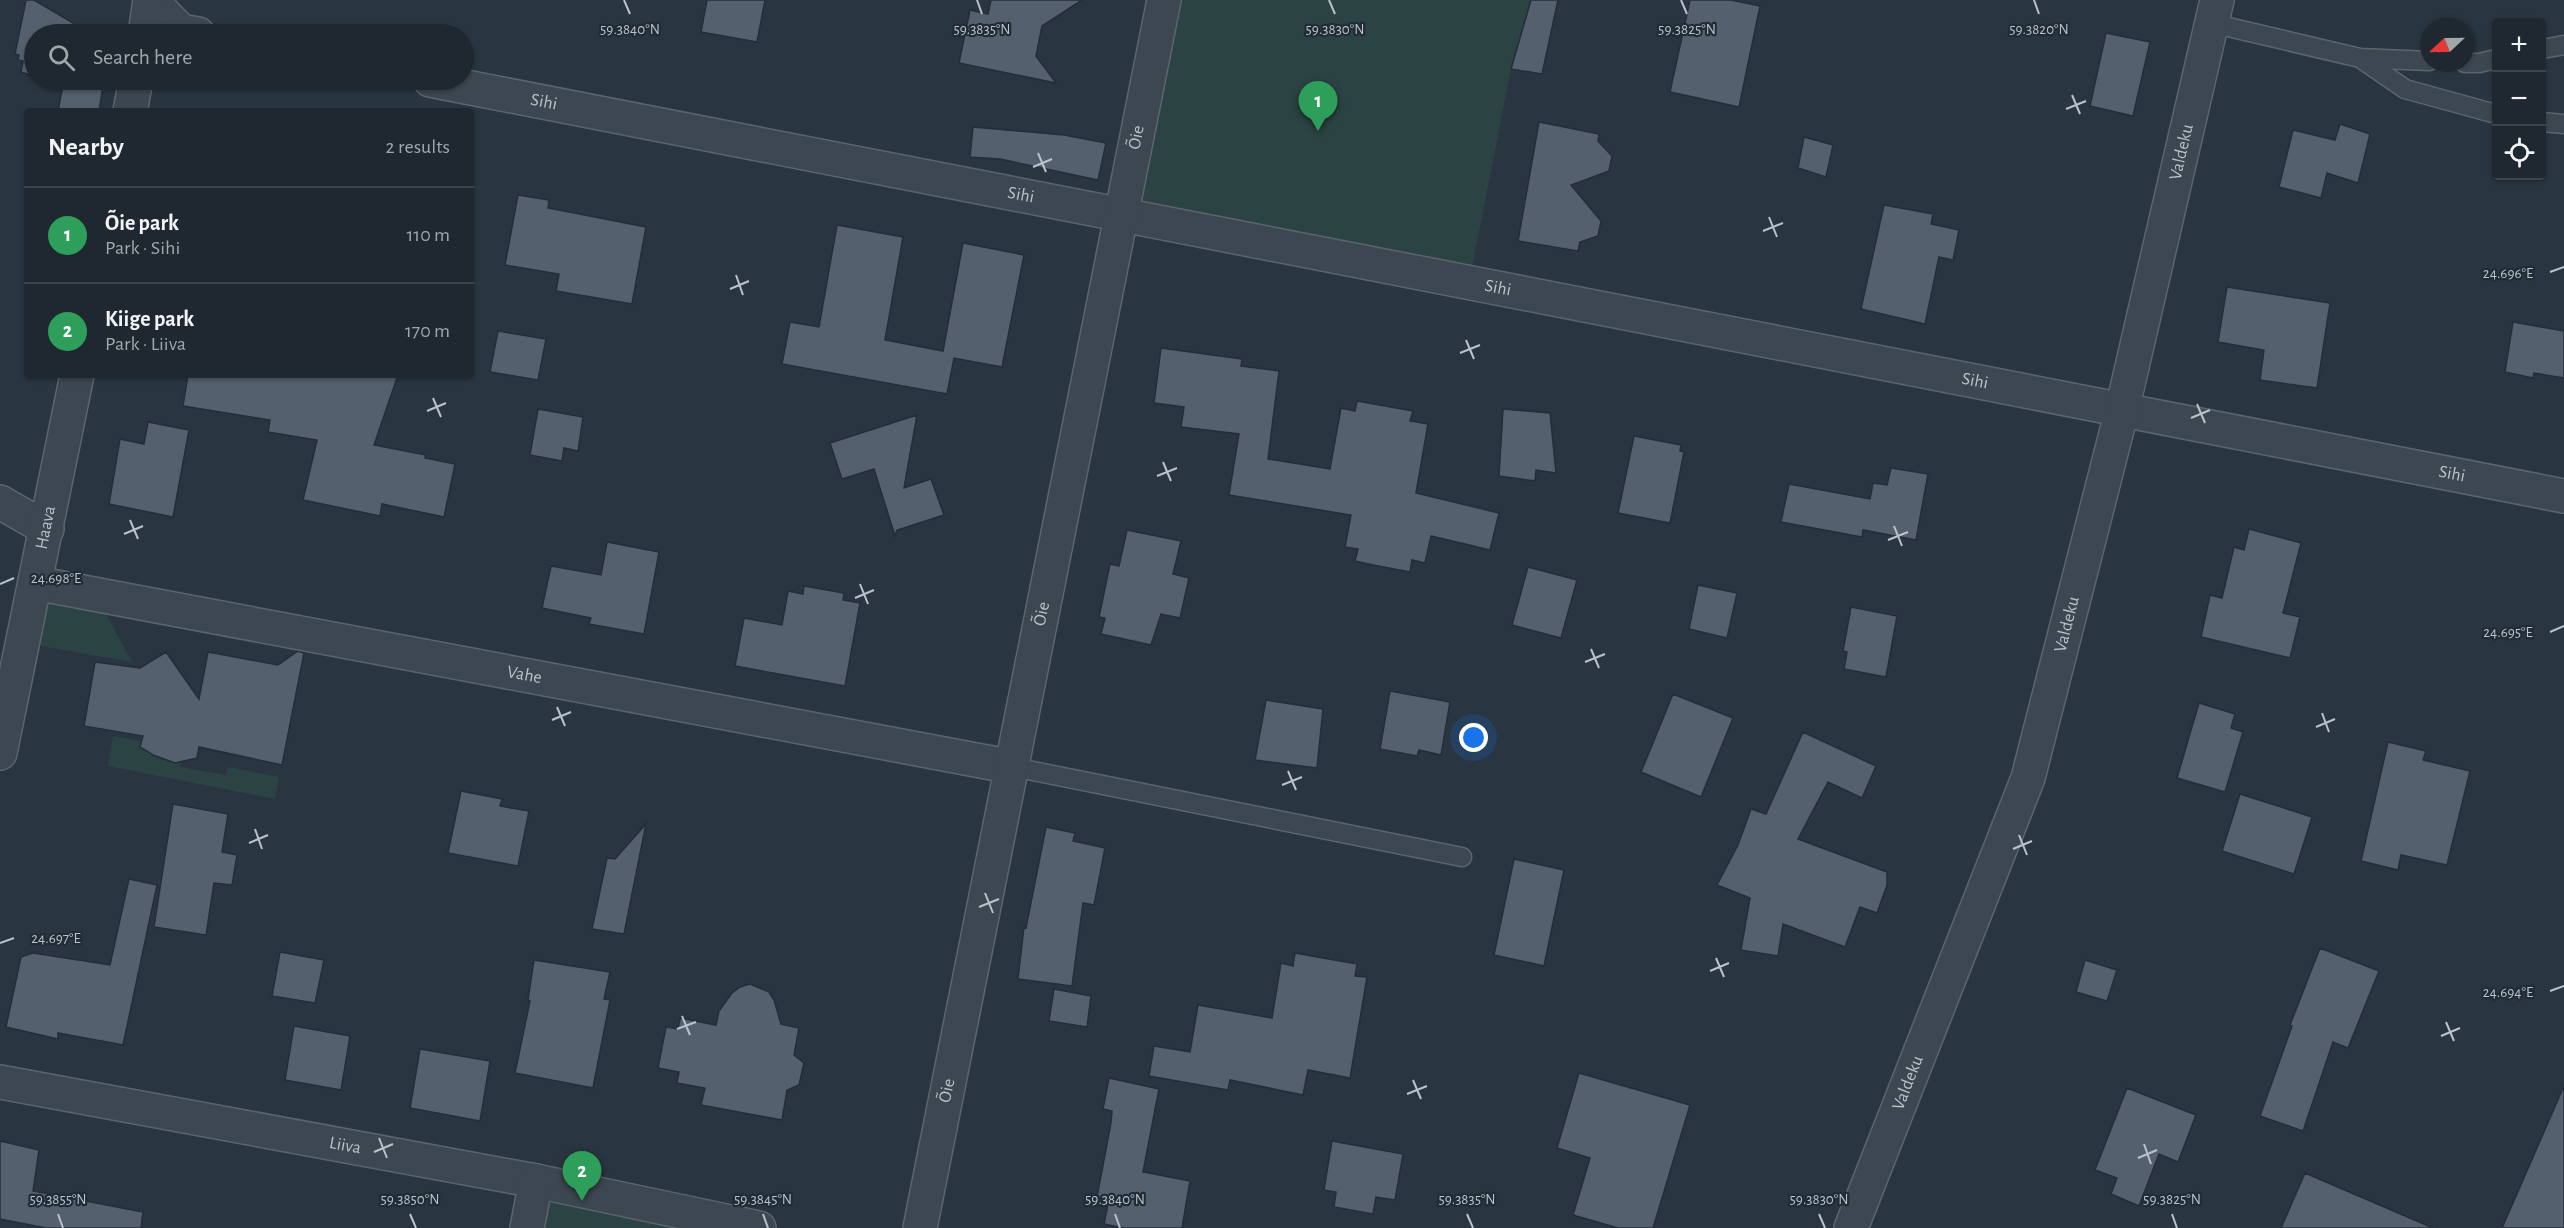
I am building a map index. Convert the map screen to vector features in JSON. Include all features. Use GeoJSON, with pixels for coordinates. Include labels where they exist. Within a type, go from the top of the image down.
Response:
{"type":"FeatureCollection","features":[{"type":"Feature","properties":{"kind":"street"},"geometry":{"type":"LineString","coordinates":[[146,24],[150,0]]}},
{"type":"Feature","properties":{"kind":"street"},"geometry":{"type":"LineString","coordinates":[[150,0],[174,24]]}},
{"type":"Feature","properties":{"kind":"street","name":"Õie"},"geometry":{"type":"LineString","coordinates":[[920,1228],[1164,0]]}},
{"type":"Feature","properties":{"kind":"street","name":"Valdeku"},"geometry":{"type":"LineString","coordinates":[[1851,1228],[2028,778],[2122,410],[2214,12]]}},
{"type":"Feature","properties":{"kind":"street","name":"Sihi"},"geometry":{"type":"LineString","coordinates":[[474,89],[2564,496]]}},
{"type":"Feature","properties":{"kind":"street"},"geometry":{"type":"LineString","coordinates":[[131,108],[134,90]]}},
{"type":"Feature","properties":{"kind":"street","name":"Haava"},"geometry":{"type":"LineString","coordinates":[[0,753],[76,378]]}},
{"type":"Feature","properties":{"kind":"street"},"geometry":{"type":"LineString","coordinates":[[0,502],[47,529]]}},
{"type":"Feature","properties":{"kind":"street","name":"Vahe"},"geometry":{"type":"LineString","coordinates":[[35,583],[1013,767]]}},
{"type":"Feature","properties":{"kind":"street","name":"Liiva"},"geometry":{"type":"LineString","coordinates":[[0,1082],[536,1181],[759,1228]]}},
{"type":"Feature","properties":{"kind":"street"},"geometry":{"type":"LineString","coordinates":[[527,1228],[536,1181]]}},
{"type":"Feature","properties":{"kind":"lane"},"geometry":{"type":"LineString","coordinates":[[2214,12],[2360,58],[2420,61]]}},
{"type":"Feature","properties":{"kind":"lane"},"geometry":{"type":"LineString","coordinates":[[2546,48],[2564,45]]}},
{"type":"Feature","properties":{"kind":"lane"},"geometry":{"type":"LineString","coordinates":[[2360,58],[2405,89],[2492,113]]}},
{"type":"Feature","properties":{"kind":"lane"},"geometry":{"type":"LineString","coordinates":[[2474,63],[2492,60]]}},
{"type":"Feature","properties":{"kind":"lane"},"geometry":{"type":"LineString","coordinates":[[2546,122],[2564,124]]}},
{"type":"Feature","properties":{"kind":"lane"},"geometry":{"type":"LineString","coordinates":[[1013,767],[1462,857]]}},
{"type":"Feature","properties":{"kind":"green space"},"geometry":{"type":"Polygon","coordinates":[[[1164,0],[1531,0],[1511,69],[1469,283],[1121,214],[1164,0]]]}},
{"type":"Feature","properties":{"kind":"green space"},"geometry":{"type":"Polygon","coordinates":[[[48,602],[106,614],[132,662],[40,646],[48,602]]]}},
{"type":"Feature","properties":{"kind":"green space"},"geometry":{"type":"Polygon","coordinates":[[[113,736],[184,749],[180,767],[226,775],[228,767],[279,777],[275,799],[108,766],[113,736]]]}},
{"type":"Feature","properties":{"kind":"green space"},"geometry":{"type":"Polygon","coordinates":[[[536,1181],[759,1228],[527,1228],[536,1181]]]}},
{"type":"Feature","properties":{"kind":"building"},"geometry":{"type":"Polygon","coordinates":[[[26,0],[34,0],[75,24],[24,24],[24,73],[21,72],[23,61],[18,60],[19,55],[15,54],[26,0]]]}},
{"type":"Feature","properties":{"kind":"building"},"geometry":{"type":"Polygon","coordinates":[[[707,0],[765,0],[757,42],[701,32],[707,0]]]}},
{"type":"Feature","properties":{"kind":"building"},"geometry":{"type":"Polygon","coordinates":[[[991,0],[1082,0],[1042,26],[1036,56],[1056,83],[959,63],[970,10],[988,14],[991,0]]]}},
{"type":"Feature","properties":{"kind":"building"},"geometry":{"type":"Polygon","coordinates":[[[1531,0],[1558,0],[1542,74],[1511,69],[1531,0]]]}},
{"type":"Feature","properties":{"kind":"building"},"geometry":{"type":"Polygon","coordinates":[[[1690,0],[1731,0],[1760,6],[1739,107],[1670,92],[1690,0]]]}},
{"type":"Feature","properties":{"kind":"building"},"geometry":{"type":"Polygon","coordinates":[[[2106,33],[2150,42],[2133,116],[2090,106],[2106,33]]]}},
{"type":"Feature","properties":{"kind":"building"},"geometry":{"type":"Polygon","coordinates":[[[62,90],[102,90],[99,108],[59,108],[62,90]]]}},
{"type":"Feature","properties":{"kind":"building"},"geometry":{"type":"Polygon","coordinates":[[[1539,122],[1599,134],[1598,141],[1612,156],[1609,171],[1571,185],[1601,221],[1598,236],[1580,242],[1578,251],[1518,241],[1539,122]]]}},
{"type":"Feature","properties":{"kind":"building"},"geometry":{"type":"Polygon","coordinates":[[[2340,124],[2370,134],[2358,183],[2327,173],[2321,198],[2279,187],[2293,130],[2335,140],[2340,124]]]}},
{"type":"Feature","properties":{"kind":"building"},"geometry":{"type":"Polygon","coordinates":[[[973,127],[1064,135],[1106,143],[1098,180],[1000,159],[970,157],[973,127]]]}},
{"type":"Feature","properties":{"kind":"building"},"geometry":{"type":"Polygon","coordinates":[[[1804,137],[1833,145],[1826,177],[1798,168],[1804,137]]]}},
{"type":"Feature","properties":{"kind":"building"},"geometry":{"type":"Polygon","coordinates":[[[518,195],[549,200],[548,208],[646,227],[632,304],[556,291],[559,274],[505,265],[518,195]]]}},
{"type":"Feature","properties":{"kind":"building"},"geometry":{"type":"Polygon","coordinates":[[[1884,205],[1933,214],[1931,224],[1959,230],[1953,260],[1939,257],[1925,324],[1861,309],[1884,205]]]}},
{"type":"Feature","properties":{"kind":"building"},"geometry":{"type":"Polygon","coordinates":[[[837,225],[903,237],[885,340],[943,351],[963,243],[1024,255],[1002,367],[954,358],[947,394],[782,364],[790,322],[819,327],[837,225]]]}},
{"type":"Feature","properties":{"kind":"building"},"geometry":{"type":"Polygon","coordinates":[[[2227,287],[2330,303],[2317,388],[2260,380],[2264,350],[2218,342],[2227,287]]]}},
{"type":"Feature","properties":{"kind":"building"},"geometry":{"type":"Polygon","coordinates":[[[2513,322],[2564,331],[2564,378],[2534,373],[2533,378],[2505,372],[2513,322]]]}},
{"type":"Feature","properties":{"kind":"building"},"geometry":{"type":"Polygon","coordinates":[[[498,331],[546,339],[538,380],[490,372],[498,331]]]}},
{"type":"Feature","properties":{"kind":"building"},"geometry":{"type":"Polygon","coordinates":[[[1161,348],[1242,359],[1241,366],[1279,371],[1268,459],[1330,469],[1341,408],[1355,411],[1357,401],[1413,411],[1410,421],[1428,424],[1416,493],[1499,513],[1490,550],[1431,536],[1425,563],[1412,560],[1410,572],[1373,565],[1355,561],[1358,549],[1345,547],[1351,515],[1229,495],[1239,434],[1181,427],[1184,407],[1154,403],[1161,348]]]}},
{"type":"Feature","properties":{"kind":"building"},"geometry":{"type":"Polygon","coordinates":[[[188,378],[397,378],[374,445],[426,455],[425,458],[455,464],[444,517],[382,504],[380,516],[303,500],[317,440],[268,432],[270,420],[183,406],[188,378]]]}},
{"type":"Feature","properties":{"kind":"building"},"geometry":{"type":"Polygon","coordinates":[[[538,409],[583,417],[578,451],[564,448],[562,461],[530,455],[538,409]]]}},
{"type":"Feature","properties":{"kind":"building"},"geometry":{"type":"Polygon","coordinates":[[[1503,409],[1550,413],[1556,473],[1536,470],[1535,481],[1499,476],[1503,409]]]}},
{"type":"Feature","properties":{"kind":"building"},"geometry":{"type":"Polygon","coordinates":[[[917,415],[904,488],[931,479],[944,515],[897,530],[895,536],[874,469],[842,479],[830,443],[917,415]]]}},
{"type":"Feature","properties":{"kind":"building"},"geometry":{"type":"Polygon","coordinates":[[[148,422],[189,430],[173,517],[109,504],[120,439],[144,444],[148,422]]]}},
{"type":"Feature","properties":{"kind":"building"},"geometry":{"type":"Polygon","coordinates":[[[1634,436],[1681,445],[1680,451],[1684,452],[1670,523],[1618,513],[1634,436]]]}},
{"type":"Feature","properties":{"kind":"building"},"geometry":{"type":"Polygon","coordinates":[[[1891,468],[1928,474],[1916,540],[1863,530],[1862,537],[1781,522],[1789,484],[1870,499],[1873,483],[1887,485],[1891,468]]]}},
{"type":"Feature","properties":{"kind":"building"},"geometry":{"type":"Polygon","coordinates":[[[2249,529],[2301,543],[2283,613],[2300,617],[2290,658],[2201,637],[2210,595],[2222,598],[2234,547],[2244,550],[2249,529]]]}},
{"type":"Feature","properties":{"kind":"building"},"geometry":{"type":"Polygon","coordinates":[[[1127,530],[1181,541],[1173,574],[1189,578],[1180,618],[1161,614],[1151,645],[1101,634],[1105,618],[1099,617],[1110,564],[1119,566],[1127,530]]]}},
{"type":"Feature","properties":{"kind":"building"},"geometry":{"type":"Polygon","coordinates":[[[607,542],[659,552],[644,634],[589,624],[591,618],[542,608],[551,566],[601,575],[607,542]]]}},
{"type":"Feature","properties":{"kind":"building"},"geometry":{"type":"Polygon","coordinates":[[[1528,567],[1577,580],[1561,638],[1512,625],[1528,567]]]}},
{"type":"Feature","properties":{"kind":"building"},"geometry":{"type":"Polygon","coordinates":[[[1698,585],[1737,593],[1727,638],[1689,629],[1698,585]]]}},
{"type":"Feature","properties":{"kind":"building"},"geometry":{"type":"Polygon","coordinates":[[[804,586],[844,593],[843,600],[860,603],[845,686],[735,666],[744,618],[782,625],[788,591],[803,594],[804,586]]]}},
{"type":"Feature","properties":{"kind":"building"},"geometry":{"type":"Polygon","coordinates":[[[1851,607],[1897,616],[1886,677],[1844,669],[1847,652],[1843,651],[1851,607]]]}},
{"type":"Feature","properties":{"kind":"building"},"geometry":{"type":"Polygon","coordinates":[[[298,651],[304,653],[282,765],[199,747],[197,758],[175,763],[153,755],[140,747],[143,736],[84,726],[95,662],[140,668],[166,652],[199,699],[208,652],[278,665],[298,651]]]}},
{"type":"Feature","properties":{"kind":"building"},"geometry":{"type":"Polygon","coordinates":[[[1390,691],[1450,702],[1441,755],[1419,750],[1417,756],[1380,749],[1390,691]]]}},
{"type":"Feature","properties":{"kind":"building"},"geometry":{"type":"Polygon","coordinates":[[[1673,694],[1733,718],[1701,797],[1641,772],[1673,694]]]}},
{"type":"Feature","properties":{"kind":"building"},"geometry":{"type":"Polygon","coordinates":[[[1266,700],[1323,709],[1317,768],[1255,760],[1266,700]]]}},
{"type":"Feature","properties":{"kind":"building"},"geometry":{"type":"Polygon","coordinates":[[[2199,703],[2235,714],[2231,728],[2243,732],[2225,792],[2177,778],[2199,703]]]}},
{"type":"Feature","properties":{"kind":"building"},"geometry":{"type":"Polygon","coordinates":[[[1803,732],[1876,766],[1862,798],[1828,782],[1798,839],[1887,872],[1887,885],[1877,913],[1860,907],[1845,947],[1783,924],[1778,956],[1741,950],[1750,898],[1717,885],[1738,845],[1751,809],[1766,814],[1803,732]]]}},
{"type":"Feature","properties":{"kind":"building"},"geometry":{"type":"Polygon","coordinates":[[[2388,742],[2426,751],[2423,760],[2470,771],[2447,865],[2401,855],[2398,870],[2361,861],[2388,742]]]}},
{"type":"Feature","properties":{"kind":"building"},"geometry":{"type":"Polygon","coordinates":[[[461,791],[502,799],[500,806],[529,811],[518,866],[448,853],[461,791]]]}},
{"type":"Feature","properties":{"kind":"building"},"geometry":{"type":"Polygon","coordinates":[[[2240,794],[2312,817],[2294,874],[2222,851],[2240,794]]]}},
{"type":"Feature","properties":{"kind":"building"},"geometry":{"type":"Polygon","coordinates":[[[173,804],[228,814],[222,852],[237,855],[232,885],[214,883],[206,935],[154,927],[173,804]]]}},
{"type":"Feature","properties":{"kind":"building"},"geometry":{"type":"Polygon","coordinates":[[[646,824],[624,934],[592,929],[607,858],[615,859],[646,824]]]}},
{"type":"Feature","properties":{"kind":"building"},"geometry":{"type":"Polygon","coordinates":[[[1046,827],[1075,833],[1073,841],[1105,848],[1094,905],[1083,903],[1072,986],[1018,979],[1024,927],[1026,928],[1046,827]]]}},
{"type":"Feature","properties":{"kind":"building"},"geometry":{"type":"Polygon","coordinates":[[[1514,859],[1564,870],[1544,966],[1494,955],[1514,859]]]}},
{"type":"Feature","properties":{"kind":"building"},"geometry":{"type":"Polygon","coordinates":[[[129,879],[157,885],[123,1045],[58,1033],[58,1039],[6,1027],[21,957],[33,953],[110,965],[129,879]]]}},
{"type":"Feature","properties":{"kind":"building"},"geometry":{"type":"Polygon","coordinates":[[[2320,948],[2379,971],[2348,1048],[2333,1042],[2303,1131],[2260,1116],[2292,1026],[2290,1025],[2320,948]]]}},
{"type":"Feature","properties":{"kind":"building"},"geometry":{"type":"Polygon","coordinates":[[[280,952],[324,960],[315,1003],[272,996],[280,952]]]}},
{"type":"Feature","properties":{"kind":"building"},"geometry":{"type":"Polygon","coordinates":[[[1295,953],[1357,964],[1355,976],[1367,977],[1350,1078],[1308,1070],[1303,1095],[1230,1080],[1228,1090],[1149,1076],[1154,1046],[1190,1052],[1198,1005],[1272,1018],[1281,963],[1293,966],[1295,953]]]}},
{"type":"Feature","properties":{"kind":"building"},"geometry":{"type":"Polygon","coordinates":[[[534,960],[610,972],[604,999],[610,1000],[593,1088],[515,1073],[530,1001],[528,1000],[534,960]]]}},
{"type":"Feature","properties":{"kind":"building"},"geometry":{"type":"Polygon","coordinates":[[[2085,960],[2117,970],[2107,1001],[2076,992],[2085,960]]]}},
{"type":"Feature","properties":{"kind":"building"},"geometry":{"type":"Polygon","coordinates":[[[750,984],[769,992],[774,1000],[781,1024],[799,1028],[794,1055],[804,1063],[799,1085],[787,1090],[782,1120],[701,1105],[705,1088],[677,1083],[679,1072],[658,1068],[666,1027],[678,1029],[680,1018],[716,1025],[719,1011],[732,993],[750,984]]]}},
{"type":"Feature","properties":{"kind":"building"},"geometry":{"type":"Polygon","coordinates":[[[1054,989],[1091,996],[1087,1027],[1049,1021],[1054,989]]]}},
{"type":"Feature","properties":{"kind":"building"},"geometry":{"type":"Polygon","coordinates":[[[294,1026],[350,1036],[341,1090],[285,1080],[294,1026]]]}},
{"type":"Feature","properties":{"kind":"building"},"geometry":{"type":"Polygon","coordinates":[[[420,1049],[490,1061],[480,1121],[410,1108],[420,1049]]]}},
{"type":"Feature","properties":{"kind":"building"},"geometry":{"type":"Polygon","coordinates":[[[1579,1073],[1690,1105],[1653,1228],[1618,1228],[1573,1215],[1590,1158],[1557,1148],[1579,1073]]]}},
{"type":"Feature","properties":{"kind":"building"},"geometry":{"type":"Polygon","coordinates":[[[1109,1078],[1159,1089],[1143,1172],[1190,1181],[1182,1228],[1124,1228],[1104,1224],[1109,1199],[1097,1197],[1111,1123],[1112,1111],[1103,1109],[1109,1078]]]}},
{"type":"Feature","properties":{"kind":"building"},"geometry":{"type":"Polygon","coordinates":[[[2564,1086],[2564,1228],[2502,1228],[2564,1086]]]}},
{"type":"Feature","properties":{"kind":"building"},"geometry":{"type":"Polygon","coordinates":[[[2127,1088],[2196,1115],[2178,1162],[2159,1154],[2139,1206],[2111,1194],[2117,1178],[2095,1170],[2127,1088]]]}},
{"type":"Feature","properties":{"kind":"building"},"geometry":{"type":"Polygon","coordinates":[[[0,1141],[39,1150],[33,1191],[143,1212],[141,1228],[46,1228],[0,1219],[0,1141]]]}},
{"type":"Feature","properties":{"kind":"building"},"geometry":{"type":"Polygon","coordinates":[[[1332,1141],[1403,1154],[1395,1200],[1376,1197],[1373,1214],[1334,1207],[1336,1192],[1324,1190],[1332,1141]]]}},
{"type":"Feature","properties":{"kind":"building"},"geometry":{"type":"Polygon","coordinates":[[[2305,1173],[2433,1228],[2281,1228],[2305,1173]]]}},
{"type":"Feature","properties":{"kind":"place","name":"Õie park"},"geometry":{"type":"Point","coordinates":[1318,131]}},
{"type":"Feature","properties":{"kind":"place","name":"Kiige park"},"geometry":{"type":"Point","coordinates":[582,1201]}}]}
